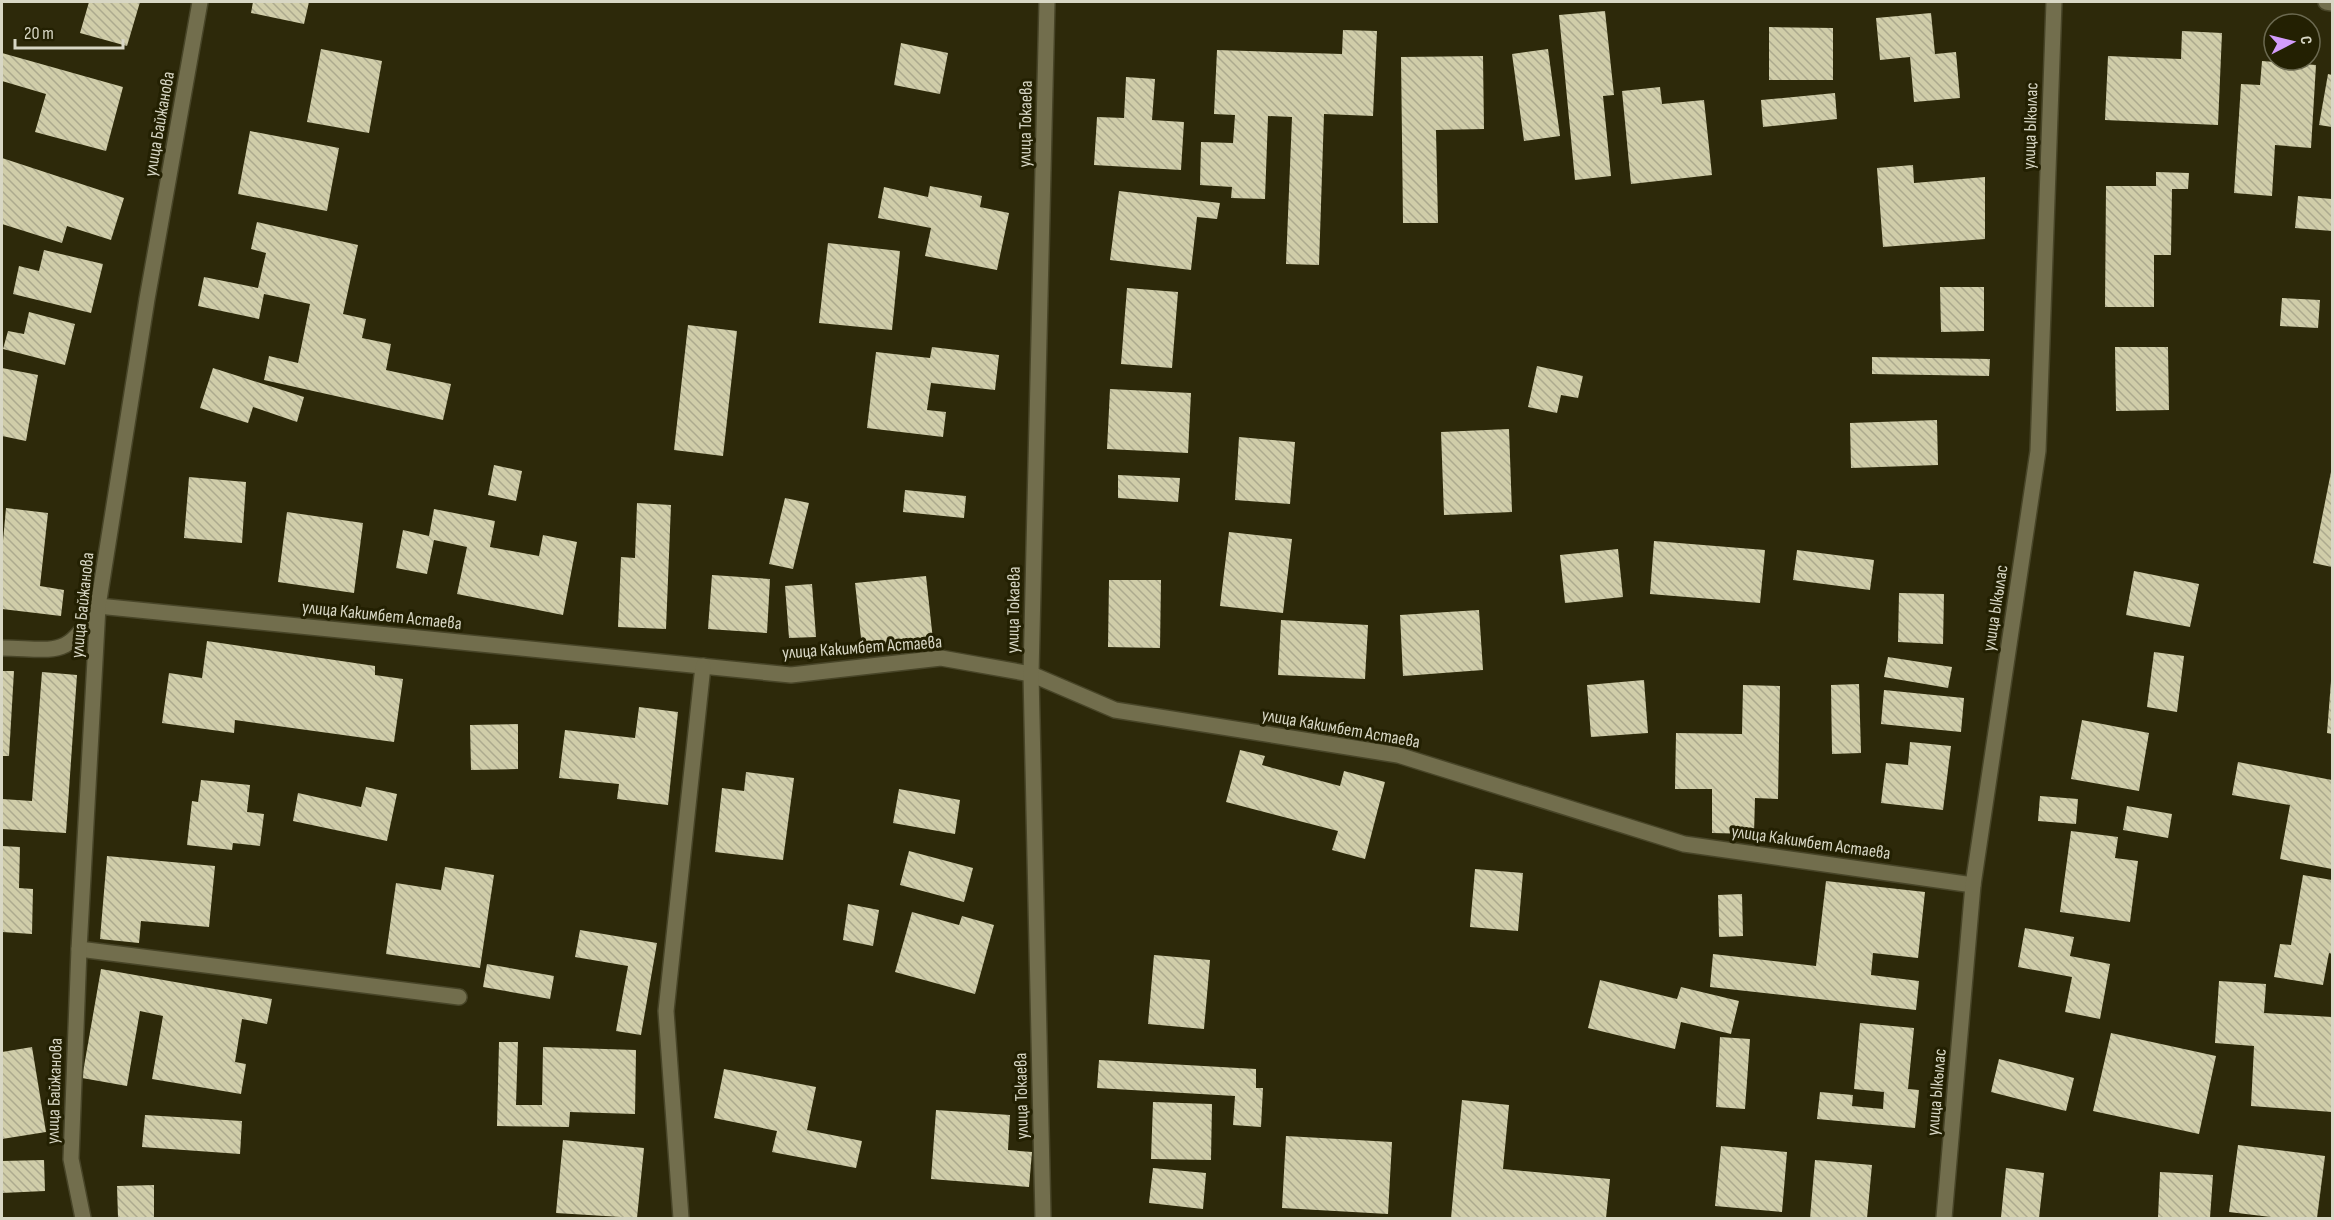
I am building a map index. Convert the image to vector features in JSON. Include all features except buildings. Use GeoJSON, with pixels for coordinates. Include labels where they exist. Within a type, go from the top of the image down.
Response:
{"type":"FeatureCollection","features":[{"type":"Feature","properties":{"kind":"street","name":"улица Байжанова"},"geometry":{"type":"LineString","coordinates":[[83,1218],[71,1159],[79,949],[99,606],[147,299],[200,2]]}},
{"type":"Feature","properties":{"kind":"street","name":"улица Токаева"},"geometry":{"type":"LineString","coordinates":[[1043,1218],[1031,674],[1047,2]]}},
{"type":"Feature","properties":{"kind":"street","name":"улица Ыкылас"},"geometry":{"type":"LineString","coordinates":[[1944,1218],[1973,885],[2038,451],[2054,2]]}},
{"type":"Feature","properties":{"kind":"street"},"geometry":{"type":"LineString","coordinates":[[2326,2],[2332,3]]}},
{"type":"Feature","properties":{"kind":"street"},"geometry":{"type":"LineString","coordinates":[[2,648],[59,649],[72,642],[84,631],[99,606]]}},
{"type":"Feature","properties":{"kind":"street","name":"улица Какимбет Астаева"},"geometry":{"type":"LineString","coordinates":[[99,606],[791,675],[941,658],[1031,674],[1115,710],[1398,755],[1684,844],[1973,885]]}},
{"type":"Feature","properties":{"kind":"street"},"geometry":{"type":"LineString","coordinates":[[681,1218],[666,1011],[703,666]]}},
{"type":"Feature","properties":{"kind":"street"},"geometry":{"type":"LineString","coordinates":[[79,949],[459,997]]}}]}
